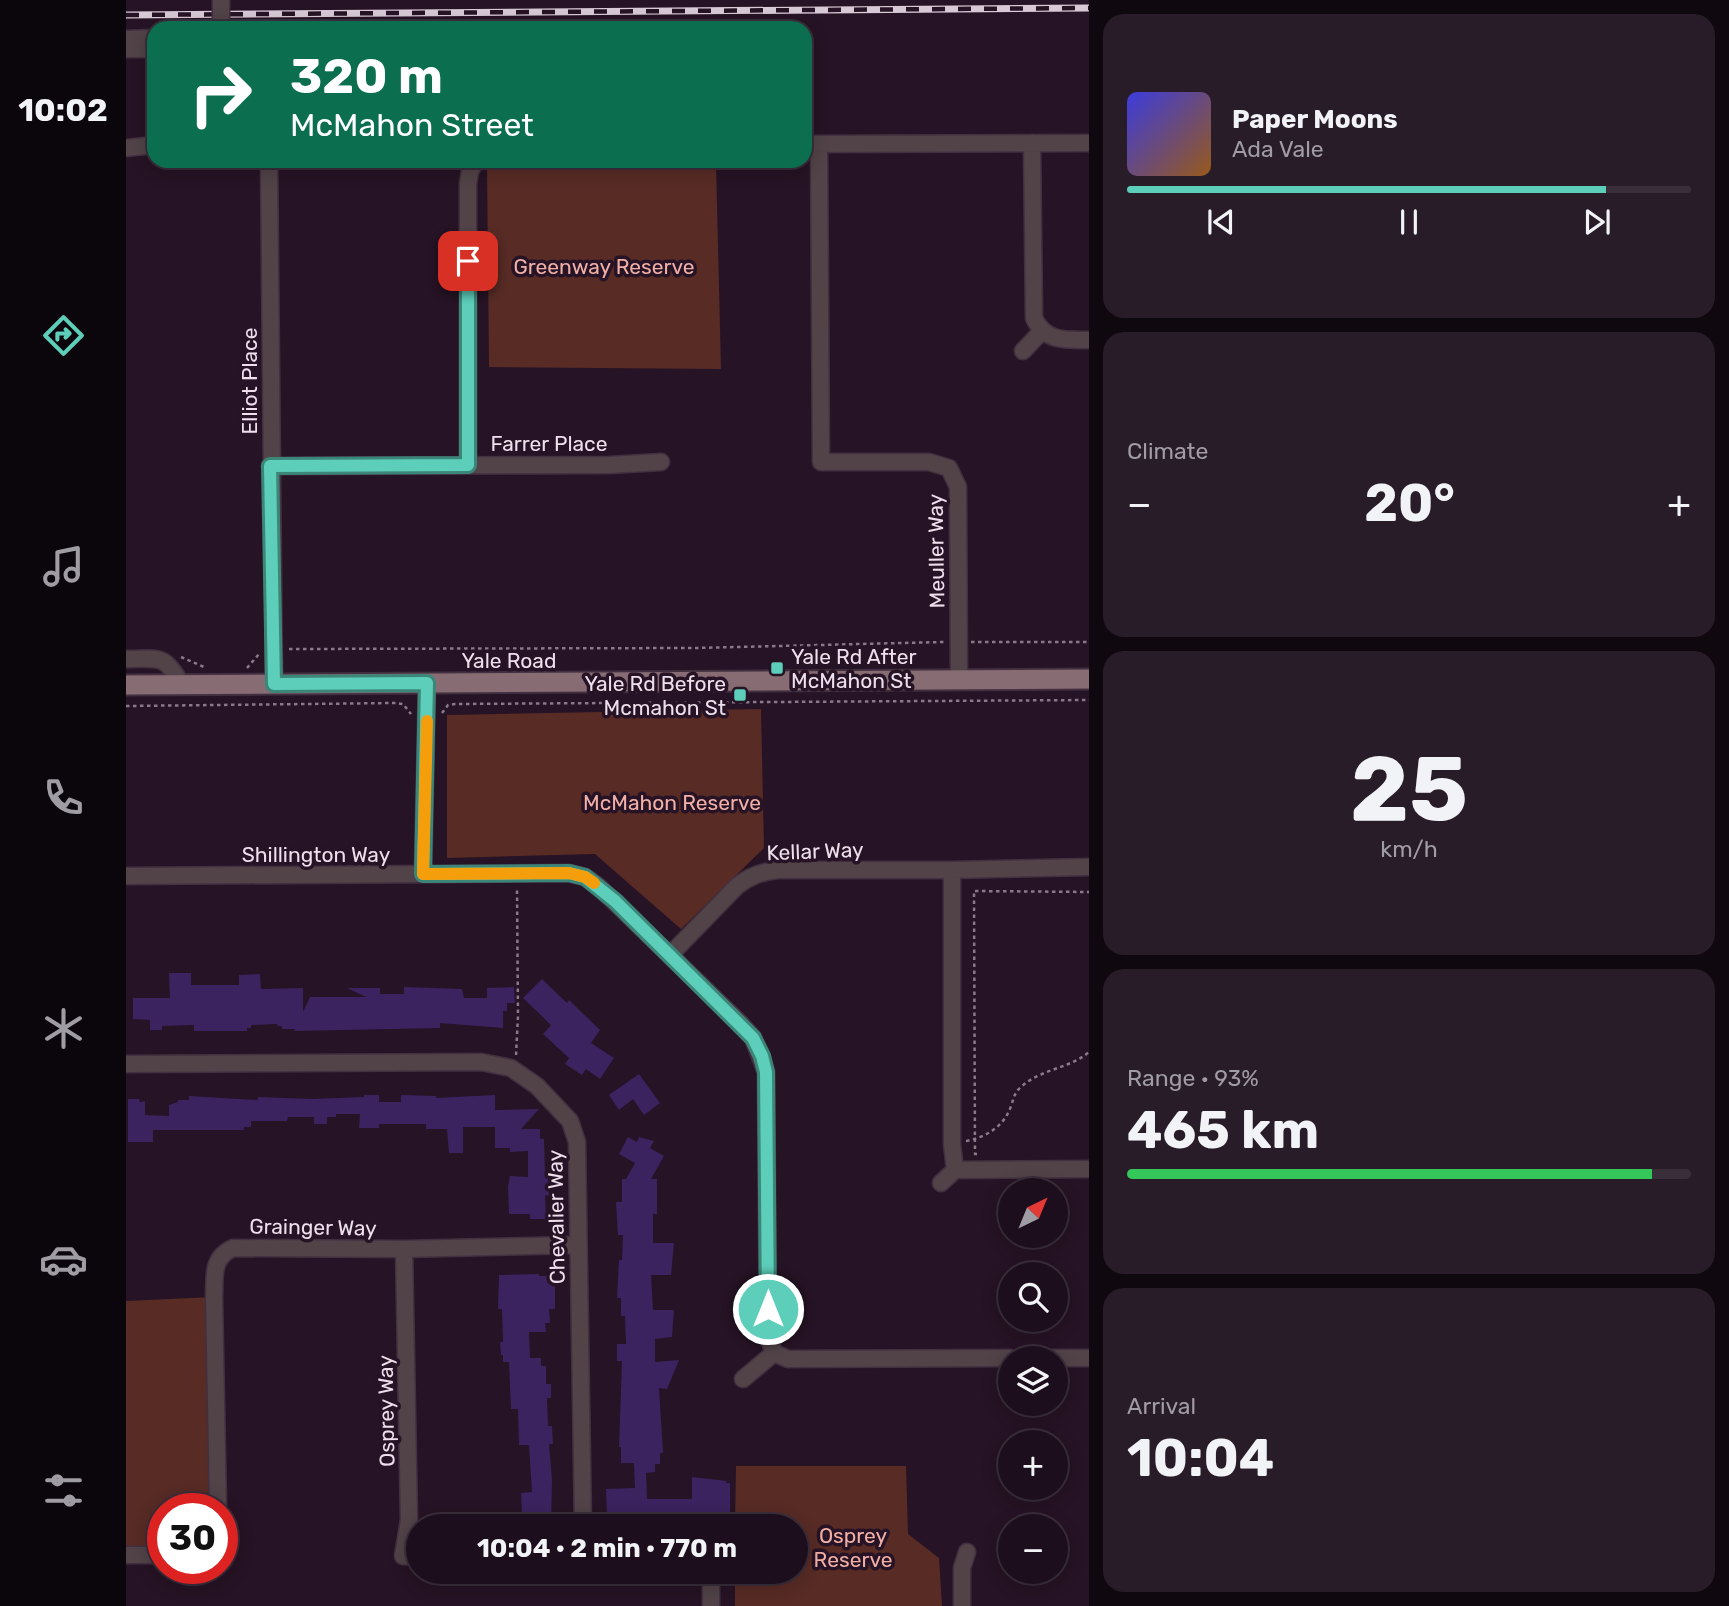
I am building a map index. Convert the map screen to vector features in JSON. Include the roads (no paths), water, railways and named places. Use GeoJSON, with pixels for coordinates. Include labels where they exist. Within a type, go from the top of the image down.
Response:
{"type":"FeatureCollection","features":[{"type":"Feature","properties":{"kind":"main road","name":"Yale Road"},"geometry":{"type":"LineString","coordinates":[[126,685],[1088,680]]}},
{"type":"Feature","properties":{"kind":"street"},"geometry":{"type":"LineString","coordinates":[[221,0],[221,21]]}},
{"type":"Feature","properties":{"kind":"street"},"geometry":{"type":"LineString","coordinates":[[126,39],[147,38]]}},
{"type":"Feature","properties":{"kind":"street"},"geometry":{"type":"LineString","coordinates":[[126,49],[147,50]]}},
{"type":"Feature","properties":{"kind":"street"},"geometry":{"type":"LineString","coordinates":[[1032,143],[1034,318],[1048,335],[1062,340],[1088,340]]}},
{"type":"Feature","properties":{"kind":"street"},"geometry":{"type":"LineString","coordinates":[[812,144],[1088,143]]}},
{"type":"Feature","properties":{"kind":"street","name":"Meuller Way"},"geometry":{"type":"LineString","coordinates":[[812,144],[816,467],[929,462],[949,468],[958,487],[959,680]]}},
{"type":"Feature","properties":{"kind":"street"},"geometry":{"type":"LineString","coordinates":[[126,148],[147,146]]}},
{"type":"Feature","properties":{"kind":"street","name":"Elliot Place"},"geometry":{"type":"LineString","coordinates":[[269,168],[274,684]]}},
{"type":"Feature","properties":{"kind":"street"},"geometry":{"type":"LineString","coordinates":[[468,465],[468,184],[472,168]]}},
{"type":"Feature","properties":{"kind":"street"},"geometry":{"type":"LineString","coordinates":[[1023,351],[1042,331]]}},
{"type":"Feature","properties":{"kind":"street","name":"Farrer Place"},"geometry":{"type":"LineString","coordinates":[[270,466],[609,465],[661,462]]}},
{"type":"Feature","properties":{"kind":"street"},"geometry":{"type":"LineString","coordinates":[[126,659],[159,659],[169,663],[182,684]]}},
{"type":"Feature","properties":{"kind":"street"},"geometry":{"type":"LineString","coordinates":[[423,874],[427,683]]}},
{"type":"Feature","properties":{"kind":"street","name":"Kellar Way"},"geometry":{"type":"LineString","coordinates":[[670,954],[737,887],[762,872],[1088,867]]}},
{"type":"Feature","properties":{"kind":"street"},"geometry":{"type":"LineString","coordinates":[[952,870],[955,1170]]}},
{"type":"Feature","properties":{"kind":"street","name":"Shillington Way"},"geometry":{"type":"LineString","coordinates":[[126,876],[569,873],[585,877],[607,893],[740,1023],[753,1038],[762,1056],[766,1072],[768,1147],[768,1336],[774,1353]]}},
{"type":"Feature","properties":{"kind":"street","name":"Chevalier Way"},"geometry":{"type":"LineString","coordinates":[[126,1064],[481,1062],[511,1068],[537,1086],[570,1121],[577,1142],[583,1514]]}},
{"type":"Feature","properties":{"kind":"street"},"geometry":{"type":"LineString","coordinates":[[941,1183],[955,1170],[1088,1169]]}},
{"type":"Feature","properties":{"kind":"street","name":"Grainger Way"},"geometry":{"type":"LineString","coordinates":[[218,1493],[214,1297],[215,1265],[219,1257],[233,1248],[404,1249],[578,1245]]}},
{"type":"Feature","properties":{"kind":"street","name":"Osprey Way"},"geometry":{"type":"LineString","coordinates":[[404,1249],[409,1514]]}},
{"type":"Feature","properties":{"kind":"street"},"geometry":{"type":"LineString","coordinates":[[743,1379],[774,1353],[788,1359],[998,1358]]}},
{"type":"Feature","properties":{"kind":"street"},"geometry":{"type":"LineString","coordinates":[[1068,1358],[1088,1358]]}},
{"type":"Feature","properties":{"kind":"street","name":"Osprey Way"},"geometry":{"type":"LineString","coordinates":[[406,1538],[403,1556],[406,1556]]}},
{"type":"Feature","properties":{"kind":"street"},"geometry":{"type":"LineString","coordinates":[[962,1606],[962,1568],[967,1552]]}},
{"type":"Feature","properties":{"kind":"street"},"geometry":{"type":"LineString","coordinates":[[126,1555],[147,1555]]}},
{"type":"Feature","properties":{"kind":"street"},"geometry":{"type":"LineString","coordinates":[[711,1584],[711,1606]]}},
{"type":"Feature","properties":{"kind":"railway"},"geometry":{"type":"LineString","coordinates":[[126,15],[1089,8]]}},
{"type":"Feature","properties":{"kind":"place","name":"Yale Rd After McMahon St"},"geometry":{"type":"Point","coordinates":[777,668]}},
{"type":"Feature","properties":{"kind":"place","name":"Yale Rd Before Mcmahon St"},"geometry":{"type":"Point","coordinates":[740,695]}},
{"type":"Feature","properties":{"kind":"park label","name":"Greenway Reserve"},"geometry":{"type":"Point","coordinates":[604,266]}},
{"type":"Feature","properties":{"kind":"park label","name":"McMahon Reserve"},"geometry":{"type":"Point","coordinates":[672,802]}},
{"type":"Feature","properties":{"kind":"park label","name":"Osprey Reserve"},"geometry":{"type":"Point","coordinates":[853,1547]}}]}
